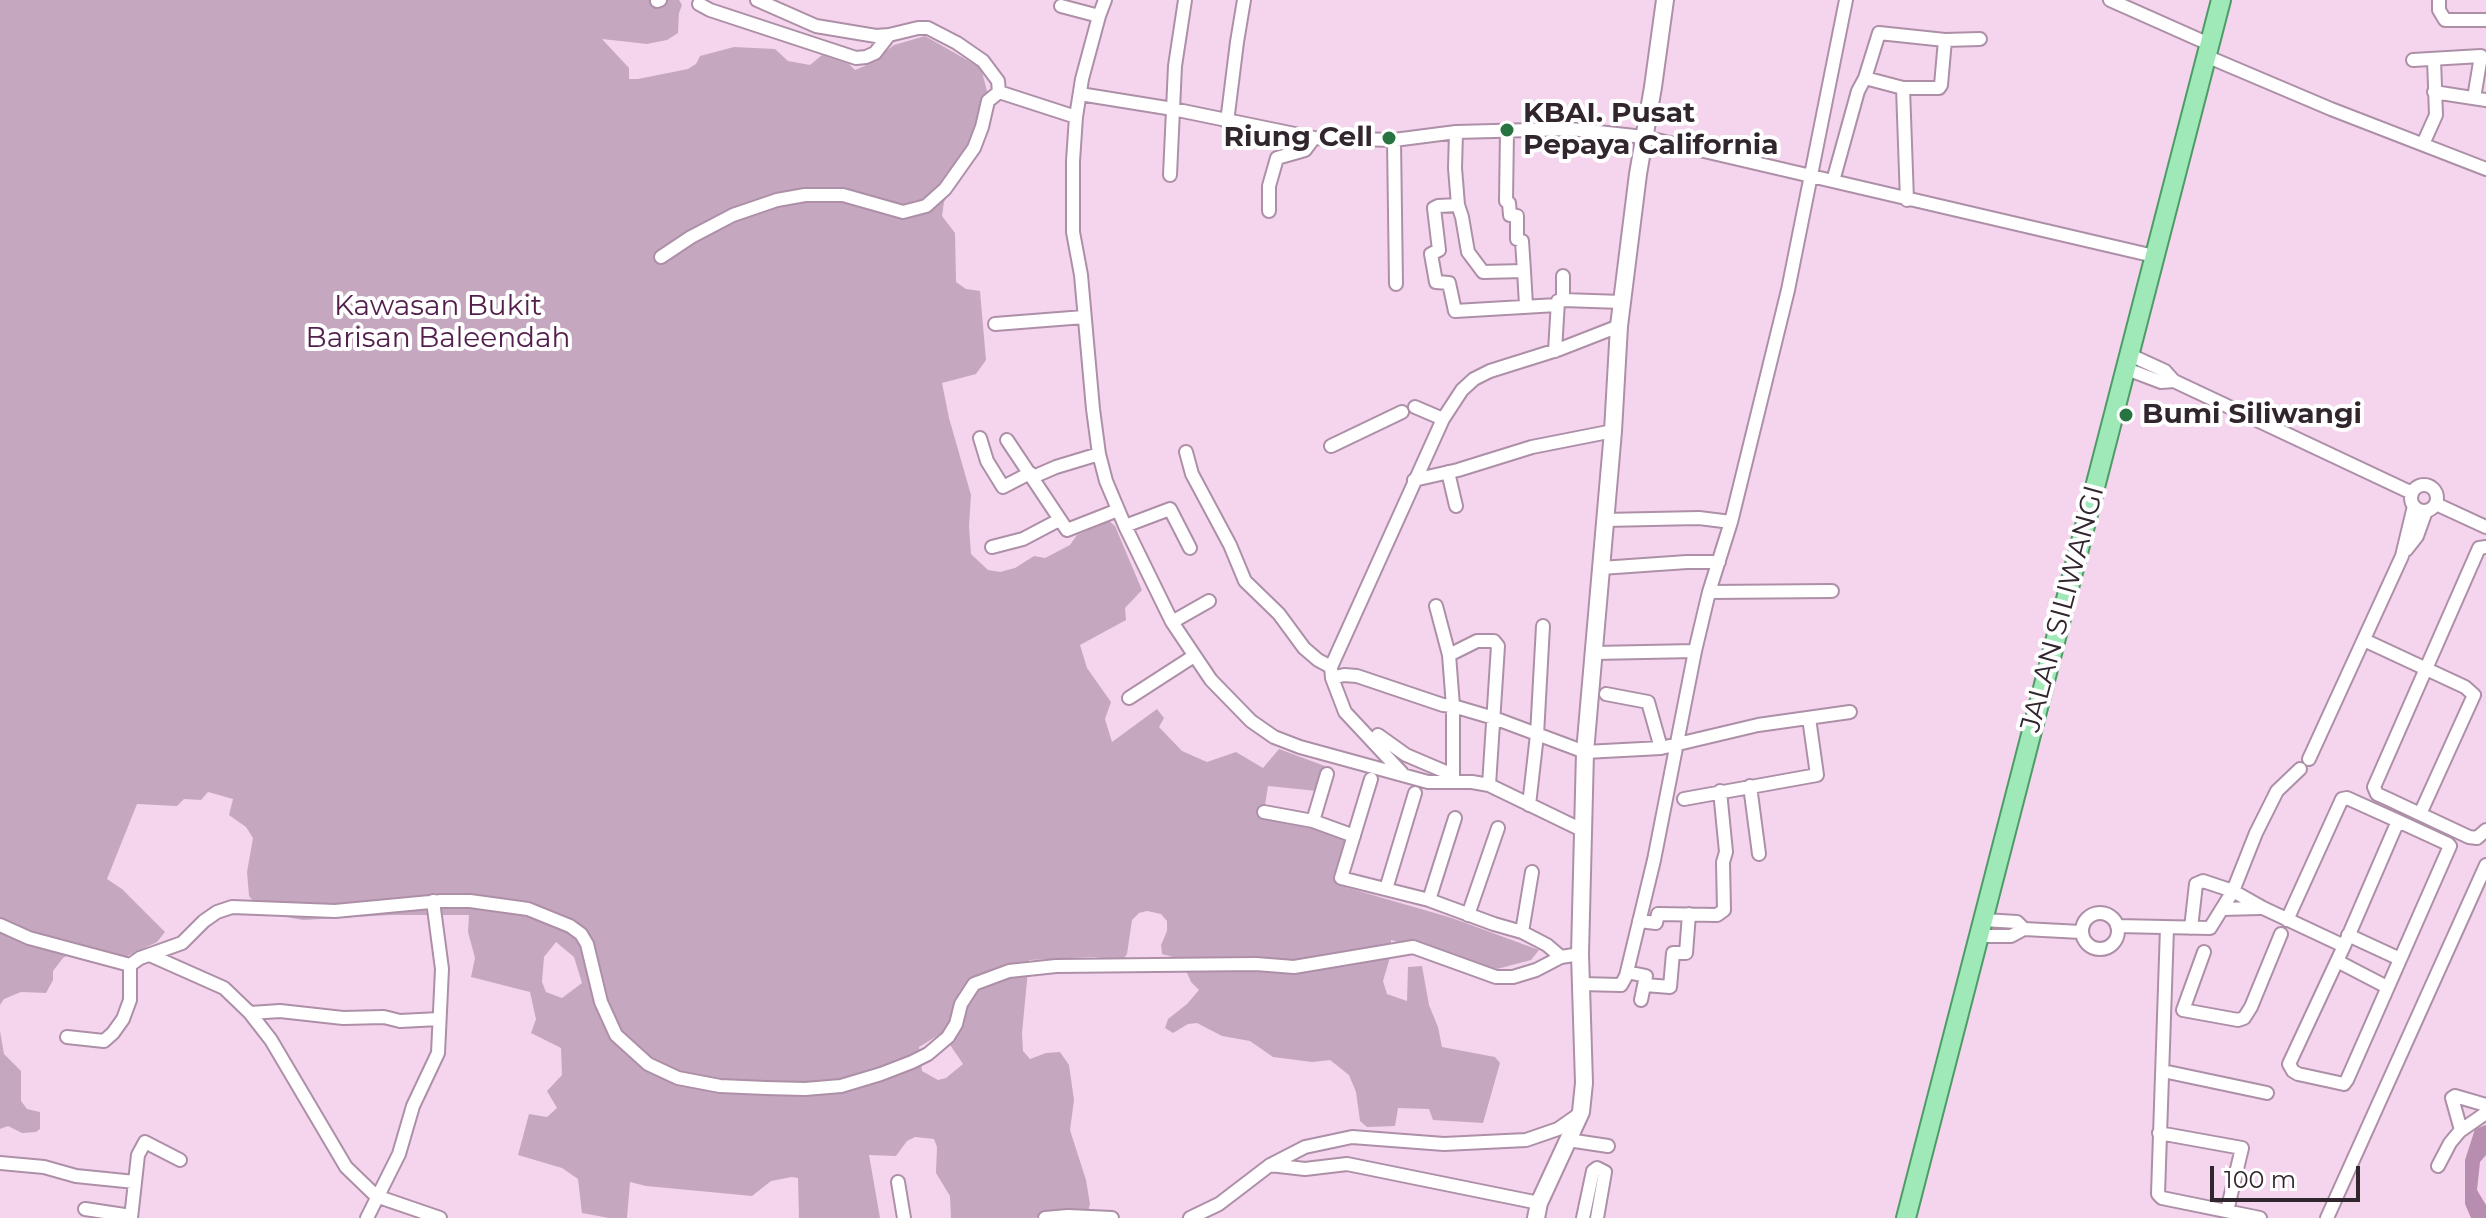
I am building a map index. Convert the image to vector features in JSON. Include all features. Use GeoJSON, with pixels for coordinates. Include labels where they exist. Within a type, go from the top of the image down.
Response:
{"type":"FeatureCollection","features":[{"type":"Feature","properties":{"kind":"main road"},"geometry":{"type":"LineString","coordinates":[[1538,1210],[1581,1112],[1584,1083],[1580,954],[1585,752],[1619,326],[1665,0]]}},
{"type":"Feature","properties":{"kind":"main road","name":"JALAN SILIWANGI"},"geometry":{"type":"LineString","coordinates":[[1906,1218],[2221,0]]}},
{"type":"Feature","properties":{"kind":"street"},"geometry":{"type":"LineString","coordinates":[[757,0],[816,26],[876,36],[918,28],[935,31],[983,61],[998,81],[999,92]]}},
{"type":"Feature","properties":{"kind":"street"},"geometry":{"type":"LineString","coordinates":[[1105,0],[1076,117],[1073,232],[1081,275],[1099,454],[1106,481],[1125,526],[1172,622],[1211,680],[1251,721],[1274,737],[1300,747],[1428,782],[1453,778]]}},
{"type":"Feature","properties":{"kind":"street"},"geometry":{"type":"LineString","coordinates":[[1170,175],[1175,66],[1185,0]]}},
{"type":"Feature","properties":{"kind":"street"},"geometry":{"type":"LineString","coordinates":[[1227,122],[1244,0]]}},
{"type":"Feature","properties":{"kind":"street"},"geometry":{"type":"LineString","coordinates":[[1580,984],[1621,985],[1627,972],[1695,651],[1731,522],[1788,290],[1846,0]]}},
{"type":"Feature","properties":{"kind":"street"},"geometry":{"type":"LineString","coordinates":[[2110,0],[2331,109],[2486,169]]}},
{"type":"Feature","properties":{"kind":"street"},"geometry":{"type":"LineString","coordinates":[[2439,0],[2439,10],[2445,20],[2486,20]]}},
{"type":"Feature","properties":{"kind":"street"},"geometry":{"type":"LineString","coordinates":[[699,4],[856,58],[875,53],[889,35]]}},
{"type":"Feature","properties":{"kind":"street"},"geometry":{"type":"LineString","coordinates":[[1061,6],[1099,16]]}},
{"type":"Feature","properties":{"kind":"street"},"geometry":{"type":"LineString","coordinates":[[1833,181],[1858,91],[1879,33],[1945,40],[1980,39]]}},
{"type":"Feature","properties":{"kind":"street"},"geometry":{"type":"LineString","coordinates":[[1865,78],[1903,88],[1939,88],[1945,40]]}},
{"type":"Feature","properties":{"kind":"street"},"geometry":{"type":"LineString","coordinates":[[2413,60],[2481,56],[2480,99],[2434,92]]}},
{"type":"Feature","properties":{"kind":"street"},"geometry":{"type":"LineString","coordinates":[[2423,144],[2436,115],[2434,59]]}},
{"type":"Feature","properties":{"kind":"street"},"geometry":{"type":"LineString","coordinates":[[1903,88],[1907,200]]}},
{"type":"Feature","properties":{"kind":"street"},"geometry":{"type":"LineString","coordinates":[[999,92],[1076,117]]}},
{"type":"Feature","properties":{"kind":"street"},"geometry":{"type":"LineString","coordinates":[[661,257],[709,226],[777,200],[832,194],[903,212],[926,206],[945,189],[974,148],[988,101],[999,92]]}},
{"type":"Feature","properties":{"kind":"street"},"geometry":{"type":"LineString","coordinates":[[1080,94],[1173,109],[1314,138],[1394,140],[1456,132],[1570,129],[1644,137],[2154,256]]}},
{"type":"Feature","properties":{"kind":"street"},"geometry":{"type":"LineString","coordinates":[[1507,131],[1506,201],[1510,215],[1517,216],[1517,239],[1522,241],[1526,305]]}},
{"type":"Feature","properties":{"kind":"street"},"geometry":{"type":"LineString","coordinates":[[1456,132],[1458,205],[1468,252],[1481,271],[1524,271]]}},
{"type":"Feature","properties":{"kind":"street"},"geometry":{"type":"LineString","coordinates":[[1269,211],[1269,186],[1277,158],[1301,152],[1314,138]]}},
{"type":"Feature","properties":{"kind":"street"},"geometry":{"type":"LineString","coordinates":[[1394,140],[1396,284]]}},
{"type":"Feature","properties":{"kind":"street"},"geometry":{"type":"LineString","coordinates":[[1458,205],[1434,208],[1439,251],[1431,253],[1436,282],[1449,283],[1455,311],[1560,302],[1622,302]]}},
{"type":"Feature","properties":{"kind":"street"},"geometry":{"type":"LineString","coordinates":[[1555,351],[1563,276]]}},
{"type":"Feature","properties":{"kind":"street"},"geometry":{"type":"LineString","coordinates":[[995,324],[1084,317]]}},
{"type":"Feature","properties":{"kind":"street"},"geometry":{"type":"LineString","coordinates":[[1331,672],[1414,480],[1443,419],[1462,390],[1490,371],[1555,351],[1619,326]]}},
{"type":"Feature","properties":{"kind":"street"},"geometry":{"type":"LineString","coordinates":[[2126,361],[2165,371],[2174,381],[2422,503],[2486,527]]}},
{"type":"Feature","properties":{"kind":"street"},"geometry":{"type":"LineString","coordinates":[[1415,407],[1443,419]]}},
{"type":"Feature","properties":{"kind":"street"},"geometry":{"type":"LineString","coordinates":[[1331,446],[1402,412]]}},
{"type":"Feature","properties":{"kind":"street"},"geometry":{"type":"LineString","coordinates":[[1414,480],[1532,447],[1613,431]]}},
{"type":"Feature","properties":{"kind":"street"},"geometry":{"type":"LineString","coordinates":[[980,438],[987,461],[1003,487],[1099,454]]}},
{"type":"Feature","properties":{"kind":"street"},"geometry":{"type":"LineString","coordinates":[[1007,440],[1065,529],[1070,530],[1118,510]]}},
{"type":"Feature","properties":{"kind":"street"},"geometry":{"type":"LineString","coordinates":[[1186,452],[1192,474],[1230,545],[1245,581],[1279,614],[1304,648],[1331,672],[1345,712],[1402,773]]}},
{"type":"Feature","properties":{"kind":"street"},"geometry":{"type":"LineString","coordinates":[[1448,472],[1456,506]]}},
{"type":"Feature","properties":{"kind":"street"},"geometry":{"type":"LineString","coordinates":[[2309,759],[2402,556],[2422,503]]}},
{"type":"Feature","properties":{"kind":"street"},"geometry":{"type":"LineString","coordinates":[[1125,526],[1170,509],[1190,548]]}},
{"type":"Feature","properties":{"kind":"street"},"geometry":{"type":"LineString","coordinates":[[1604,520],[1699,518],[1731,522]]}},
{"type":"Feature","properties":{"kind":"street"},"geometry":{"type":"LineString","coordinates":[[992,547],[1023,539],[1059,520]]}},
{"type":"Feature","properties":{"kind":"street"},"geometry":{"type":"LineString","coordinates":[[2486,547],[2479,548],[2374,787],[2377,794],[2469,837],[2477,838],[2486,830]]}},
{"type":"Feature","properties":{"kind":"street"},"geometry":{"type":"LineString","coordinates":[[1601,568],[1719,562]]}},
{"type":"Feature","properties":{"kind":"street"},"geometry":{"type":"LineString","coordinates":[[1709,592],[1832,591]]}},
{"type":"Feature","properties":{"kind":"street"},"geometry":{"type":"LineString","coordinates":[[1172,622],[1209,601]]}},
{"type":"Feature","properties":{"kind":"street"},"geometry":{"type":"LineString","coordinates":[[1436,606],[1449,655],[1453,778]]}},
{"type":"Feature","properties":{"kind":"street"},"geometry":{"type":"LineString","coordinates":[[1529,805],[1537,735],[1543,626]]}},
{"type":"Feature","properties":{"kind":"street"},"geometry":{"type":"LineString","coordinates":[[2364,640],[2473,692],[2474,697],[2420,814]]}},
{"type":"Feature","properties":{"kind":"street"},"geometry":{"type":"LineString","coordinates":[[1449,655],[1477,641],[1496,643],[1489,785]]}},
{"type":"Feature","properties":{"kind":"street"},"geometry":{"type":"LineString","coordinates":[[1594,653],[1695,651]]}},
{"type":"Feature","properties":{"kind":"street"},"geometry":{"type":"LineString","coordinates":[[1129,698],[1194,656]]}},
{"type":"Feature","properties":{"kind":"street"},"geometry":{"type":"LineString","coordinates":[[1331,672],[1357,676],[1443,705],[1494,718],[1585,752],[1661,748],[1758,725],[1850,712]]}},
{"type":"Feature","properties":{"kind":"street"},"geometry":{"type":"LineString","coordinates":[[1606,694],[1648,702],[1661,748]]}},
{"type":"Feature","properties":{"kind":"street"},"geometry":{"type":"LineString","coordinates":[[1684,799],[1817,775],[1809,718]]}},
{"type":"Feature","properties":{"kind":"street"},"geometry":{"type":"LineString","coordinates":[[1378,735],[1406,755],[1453,778],[1489,785],[1582,830]]}},
{"type":"Feature","properties":{"kind":"street"},"geometry":{"type":"LineString","coordinates":[[2117,926],[2210,928],[2233,891],[2277,791],[2300,769]]}},
{"type":"Feature","properties":{"kind":"street"},"geometry":{"type":"LineString","coordinates":[[1313,821],[1327,774]]}},
{"type":"Feature","properties":{"kind":"street"},"geometry":{"type":"LineString","coordinates":[[1371,779],[1341,878],[1429,900],[1522,932],[1547,945],[1561,957]]}},
{"type":"Feature","properties":{"kind":"street"},"geometry":{"type":"LineString","coordinates":[[1750,786],[1759,854]]}},
{"type":"Feature","properties":{"kind":"street"},"geometry":{"type":"LineString","coordinates":[[1639,921],[1656,923],[1658,914],[1717,915],[1724,910],[1723,862],[1726,852],[1720,791]]}},
{"type":"Feature","properties":{"kind":"street"},"geometry":{"type":"LineString","coordinates":[[1386,889],[1415,793]]}},
{"type":"Feature","properties":{"kind":"street"},"geometry":{"type":"LineString","coordinates":[[2287,920],[2340,801],[2347,798],[2398,821],[2451,847],[2346,1083],[2298,1074],[2289,1064],[2398,821]]}},
{"type":"Feature","properties":{"kind":"street"},"geometry":{"type":"LineString","coordinates":[[1264,812],[1313,821],[1354,836]]}},
{"type":"Feature","properties":{"kind":"street"},"geometry":{"type":"LineString","coordinates":[[1429,900],[1455,818]]}},
{"type":"Feature","properties":{"kind":"street"},"geometry":{"type":"LineString","coordinates":[[1468,915],[1498,828]]}},
{"type":"Feature","properties":{"kind":"street"},"geometry":{"type":"LineString","coordinates":[[2327,1218],[2486,865]]}},
{"type":"Feature","properties":{"kind":"street"},"geometry":{"type":"LineString","coordinates":[[1522,932],[1532,872]]}},
{"type":"Feature","properties":{"kind":"street"},"geometry":{"type":"LineString","coordinates":[[2191,928],[2197,882],[2203,881],[2233,891],[2287,920],[2400,959]]}},
{"type":"Feature","properties":{"kind":"street"},"geometry":{"type":"LineString","coordinates":[[0,925],[29,938],[130,965],[140,958],[182,943],[204,921],[232,907],[335,911],[433,901],[470,901],[528,909],[570,926],[587,944],[601,1002],[616,1035],[648,1064],[678,1078],[720,1086],[817,1088],[841,1086],[881,1074],[928,1054],[948,1037],[956,1024],[961,1004],[974,984],[1009,971],[1056,966],[1256,964],[1294,967],[1413,947],[1496,977],[1513,977],[1561,957],[1580,954]]}},
{"type":"Feature","properties":{"kind":"street"},"geometry":{"type":"LineString","coordinates":[[367,1218],[399,1154],[413,1106],[438,1053],[442,969],[433,901]]}},
{"type":"Feature","properties":{"kind":"street"},"geometry":{"type":"LineString","coordinates":[[2222,909],[2263,908]]}},
{"type":"Feature","properties":{"kind":"street"},"geometry":{"type":"LineString","coordinates":[[1645,985],[1670,987],[1673,953],[1686,953],[1689,914]]}},
{"type":"Feature","properties":{"kind":"street"},"geometry":{"type":"LineString","coordinates":[[2095,914],[2110,916],[2117,926],[2114,942],[2100,950],[2089,946],[2081,932],[2085,921],[2095,914]]}},
{"type":"Feature","properties":{"kind":"street"},"geometry":{"type":"LineString","coordinates":[[1981,928],[2017,922],[2024,929],[2081,932]]}},
{"type":"Feature","properties":{"kind":"street"},"geometry":{"type":"LineString","coordinates":[[2167,928],[2158,1194],[2162,1198],[2260,1218]]}},
{"type":"Feature","properties":{"kind":"street"},"geometry":{"type":"LineString","coordinates":[[2163,1008],[2231,1020],[2244,1018],[2281,934]]}},
{"type":"Feature","properties":{"kind":"street"},"geometry":{"type":"LineString","coordinates":[[2183,1010],[2204,952]]}},
{"type":"Feature","properties":{"kind":"street"},"geometry":{"type":"LineString","coordinates":[[152,956],[224,988],[250,1013],[271,1040],[346,1167],[376,1196],[440,1218]]}},
{"type":"Feature","properties":{"kind":"street"},"geometry":{"type":"LineString","coordinates":[[2337,961],[2387,987]]}},
{"type":"Feature","properties":{"kind":"street"},"geometry":{"type":"LineString","coordinates":[[67,1037],[104,1041],[113,1033],[123,1019],[130,1000],[130,965]]}},
{"type":"Feature","properties":{"kind":"street"},"geometry":{"type":"LineString","coordinates":[[1627,972],[1646,976],[1641,1000]]}},
{"type":"Feature","properties":{"kind":"street"},"geometry":{"type":"LineString","coordinates":[[250,1013],[280,1011],[343,1018],[384,1017],[400,1021],[439,1019]]}},
{"type":"Feature","properties":{"kind":"street"},"geometry":{"type":"LineString","coordinates":[[2163,1071],[2267,1093]]}},
{"type":"Feature","properties":{"kind":"street"},"geometry":{"type":"LineString","coordinates":[[2461,1130],[2452,1098],[2455,1096],[2486,1105]]}},
{"type":"Feature","properties":{"kind":"street"},"geometry":{"type":"LineString","coordinates":[[1190,1218],[1219,1204],[1270,1165],[1305,1147],[1352,1137],[1444,1144],[1526,1140],[1558,1129],[1581,1112]]}},
{"type":"Feature","properties":{"kind":"street"},"geometry":{"type":"LineString","coordinates":[[2438,1166],[2461,1130],[2486,1113]]}},
{"type":"Feature","properties":{"kind":"street"},"geometry":{"type":"LineString","coordinates":[[2159,1133],[2242,1148],[2227,1211]]}},
{"type":"Feature","properties":{"kind":"street"},"geometry":{"type":"LineString","coordinates":[[1568,1140],[1608,1146]]}},
{"type":"Feature","properties":{"kind":"street"},"geometry":{"type":"LineString","coordinates":[[85,1209],[131,1217],[138,1155],[145,1142],[180,1160]]}},
{"type":"Feature","properties":{"kind":"street"},"geometry":{"type":"LineString","coordinates":[[0,1163],[135,1182]]}},
{"type":"Feature","properties":{"kind":"street"},"geometry":{"type":"LineString","coordinates":[[1270,1165],[1305,1169],[1347,1164],[1538,1210]]}},
{"type":"Feature","properties":{"kind":"street"},"geometry":{"type":"LineString","coordinates":[[1583,1218],[1595,1168],[1605,1172],[1597,1218]]}},
{"type":"Feature","properties":{"kind":"street"},"geometry":{"type":"LineString","coordinates":[[898,1182],[904,1218]]}},
{"type":"Feature","properties":{"kind":"street"},"geometry":{"type":"LineString","coordinates":[[1045,1218],[1112,1218]]}},
{"type":"Feature","properties":{"kind":"green space","name":"Kawasan Bukit Barisan Baleendah"},"geometry":{"type":"Polygon","coordinates":[[[0,0],[679,0],[682,5],[678,33],[667,40],[647,44],[602,39],[629,68],[629,79],[688,69],[696,64],[700,56],[734,47],[775,49],[788,61],[810,65],[822,55],[849,64],[855,70],[869,64],[894,45],[925,36],[981,68],[988,95],[977,116],[968,157],[944,202],[942,216],[955,233],[956,282],[966,289],[980,291],[986,360],[976,374],[942,383],[971,495],[971,554],[988,570],[1000,572],[1015,568],[1034,556],[1045,558],[1070,545],[1077,535],[1109,521],[1115,526],[1142,590],[1125,608],[1126,620],[1080,645],[1087,668],[1111,702],[1105,719],[1112,742],[1157,709],[1164,718],[1159,727],[1182,751],[1207,762],[1236,752],[1263,768],[1279,749],[1325,766],[1317,791],[1268,786],[1263,818],[1347,840],[1338,885],[1452,918],[1539,950],[1531,960],[1497,969],[1391,940],[1391,954],[1383,981],[1387,994],[1407,1001],[1408,967],[1422,966],[1429,1005],[1442,1047],[1495,1057],[1500,1063],[1483,1123],[1433,1120],[1429,1109],[1398,1108],[1395,1126],[1367,1127],[1360,1121],[1356,1092],[1349,1075],[1330,1060],[1312,1062],[1273,1057],[1250,1041],[1222,1036],[1197,1023],[1188,1024],[1173,1033],[1165,1028],[1168,1019],[1199,990],[1191,982],[1181,959],[1162,954],[1167,921],[1161,914],[1147,911],[1139,913],[1132,920],[1127,954],[1122,961],[1094,957],[1029,960],[1023,1051],[1030,1059],[1060,1052],[1069,1065],[1074,1100],[1070,1130],[1086,1180],[1090,1204],[1086,1218],[1058,1210],[1035,1218],[951,1218],[950,1196],[936,1173],[937,1147],[934,1139],[915,1137],[907,1141],[896,1156],[869,1155],[880,1218],[799,1218],[798,1178],[792,1177],[771,1181],[752,1196],[630,1182],[627,1218],[582,1213],[578,1179],[562,1168],[518,1155],[529,1114],[547,1117],[557,1108],[547,1091],[562,1075],[561,1048],[531,1033],[536,1019],[530,992],[471,977],[475,958],[468,932],[469,915],[303,920],[263,913],[249,896],[247,872],[253,838],[246,827],[229,815],[233,799],[208,792],[201,800],[184,799],[177,806],[137,804],[107,879],[122,889],[165,932],[157,942],[125,957],[81,947],[63,958],[53,971],[53,980],[46,993],[21,992],[4,999],[0,1005],[0,0]],[[556,942],[544,957],[542,982],[546,992],[562,998],[582,983],[574,957],[556,942]],[[942,1033],[919,1047],[922,1071],[938,1080],[946,1078],[963,1064],[942,1033]]]}},
{"type":"Feature","properties":{"kind":"green space"},"geometry":{"type":"Polygon","coordinates":[[[0,1031],[4,1054],[21,1071],[21,1101],[27,1109],[40,1112],[40,1129],[36,1132],[22,1133],[8,1126],[0,1129],[0,1031]]]}},
{"type":"Feature","properties":{"kind":"shaded area"},"geometry":{"type":"Polygon","coordinates":[[[2486,1125],[2486,1155],[2480,1162],[2477,1190],[2486,1205],[2486,1218],[2471,1218],[2465,1204],[2465,1160],[2475,1129],[2486,1125]]]}},
{"type":"Feature","properties":{"kind":"place","name":"KBAI. Pusat Pepaya California"},"geometry":{"type":"Point","coordinates":[1507,130]}},
{"type":"Feature","properties":{"kind":"place","name":"Riung Cell"},"geometry":{"type":"Point","coordinates":[1389,138]}},
{"type":"Feature","properties":{"kind":"place","name":"Bumi Siliwangi"},"geometry":{"type":"Point","coordinates":[2126,415]}}]}
